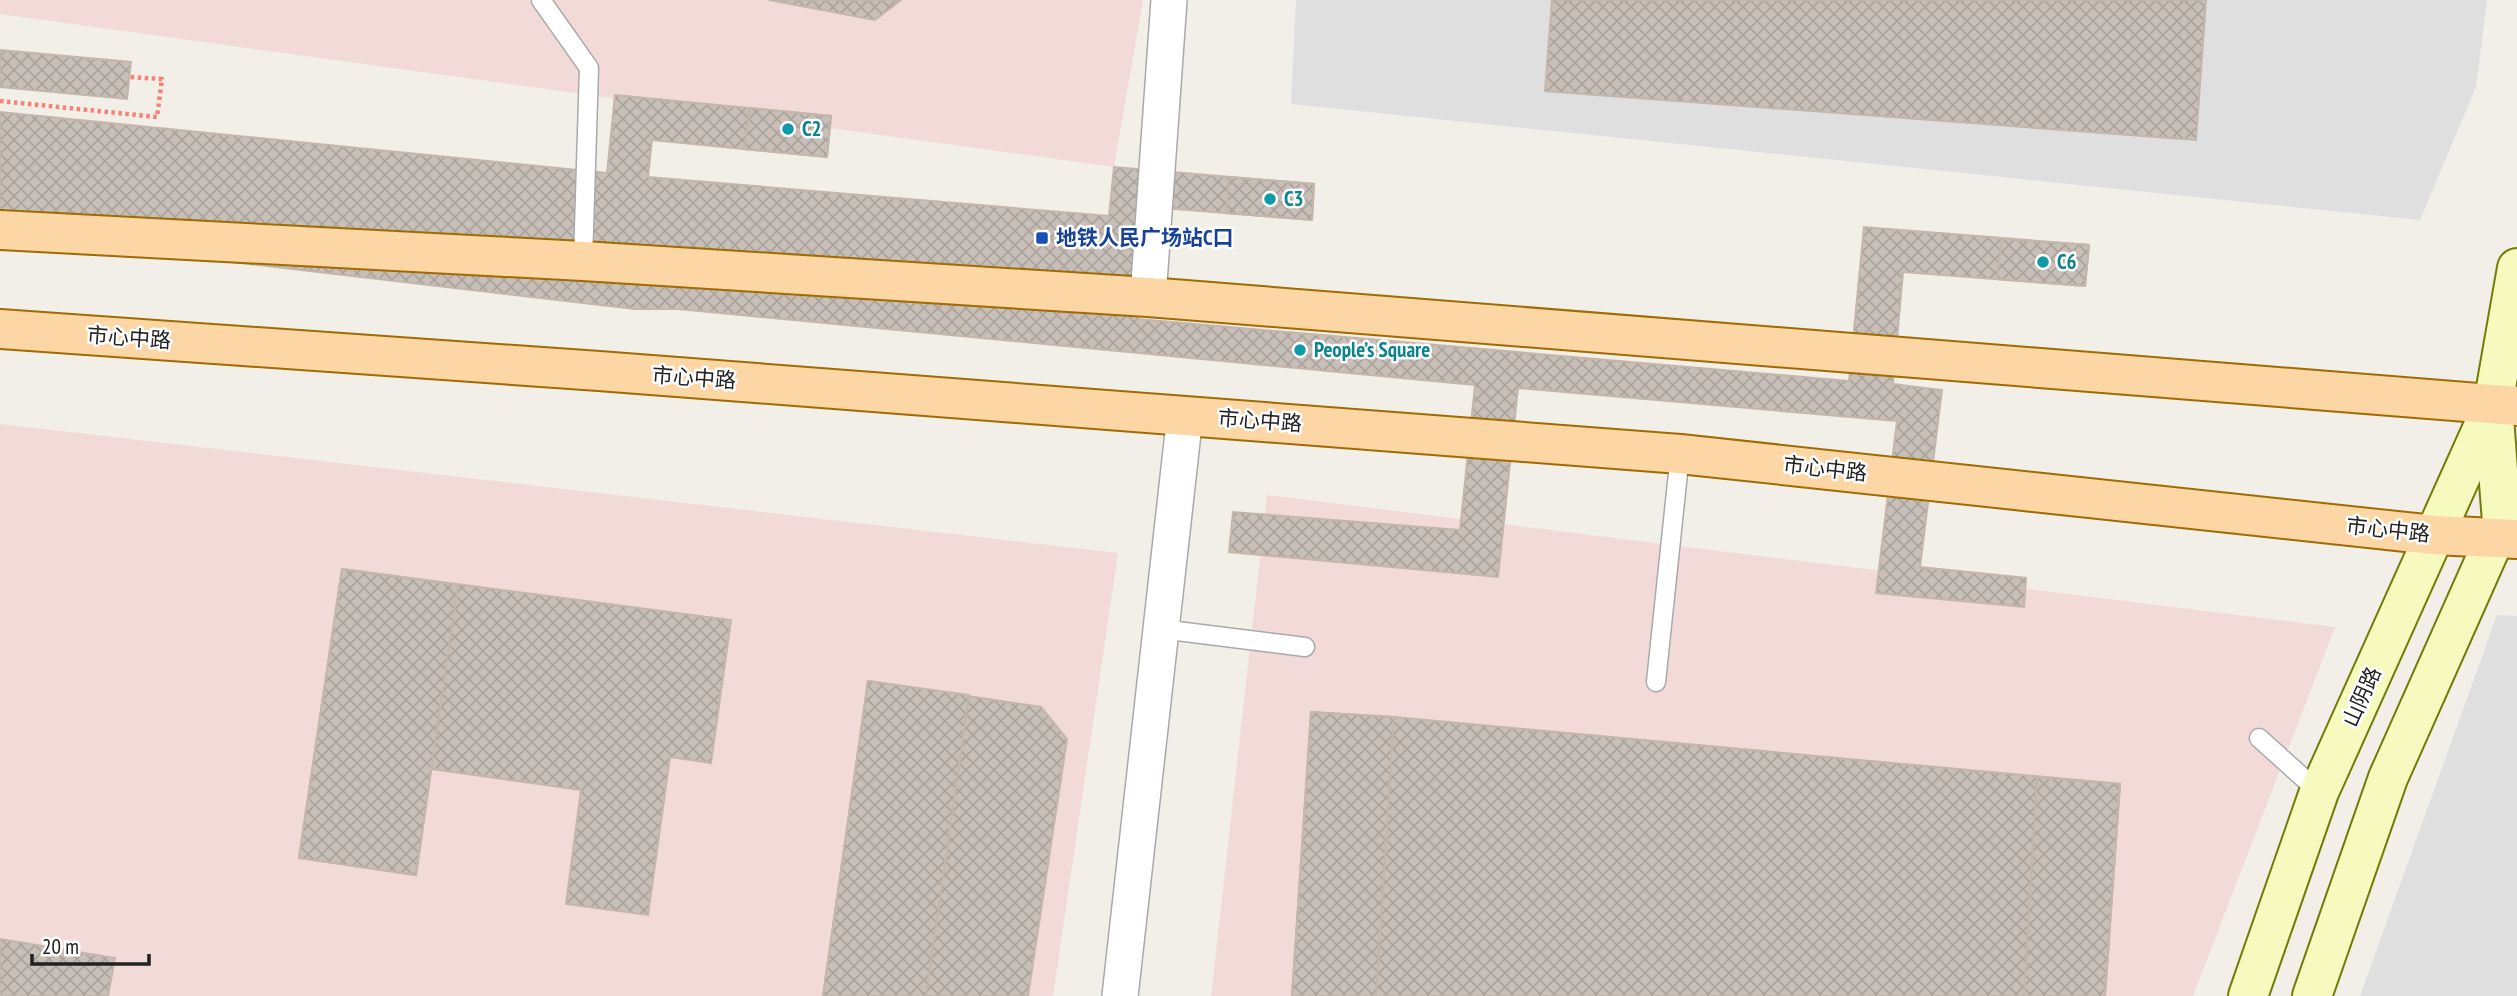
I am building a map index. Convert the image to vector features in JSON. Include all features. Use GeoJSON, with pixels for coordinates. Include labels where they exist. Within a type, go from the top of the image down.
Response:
{"type":"FeatureCollection","features":[{"type":"Feature","properties":{"kind":"main road"},"geometry":{"type":"LineString","coordinates":[[0,230],[583,261],[1148,297],[2505,406]]}},
{"type":"Feature","properties":{"kind":"main road","name":"山阴路"},"geometry":{"type":"LineString","coordinates":[[2312,996],[2388,778],[2506,539],[2502,522],[2505,406],[2517,268]]}},
{"type":"Feature","properties":{"kind":"main road","name":"市心中路"},"geometry":{"type":"LineString","coordinates":[[0,329],[1185,415],[1680,454],[2434,535],[2506,539]]}},
{"type":"Feature","properties":{"kind":"main road","name":"山阴路"},"geometry":{"type":"LineString","coordinates":[[2248,996],[2319,792],[2434,535],[2505,406]]}},
{"type":"Feature","properties":{"kind":"street"},"geometry":{"type":"LineString","coordinates":[[1148,297],[1169,0]]}},
{"type":"Feature","properties":{"kind":"street"},"geometry":{"type":"LineString","coordinates":[[1120,996],[1185,415]]}},
{"type":"Feature","properties":{"kind":"lane"},"geometry":{"type":"LineString","coordinates":[[541,0],[589,68],[583,261]]}},
{"type":"Feature","properties":{"kind":"lane"},"geometry":{"type":"LineString","coordinates":[[1656,682],[1680,454]]}},
{"type":"Feature","properties":{"kind":"lane"},"geometry":{"type":"LineString","coordinates":[[1161,629],[1305,647]]}},
{"type":"Feature","properties":{"kind":"lane"},"geometry":{"type":"LineString","coordinates":[[2259,738],[2319,792]]}},
{"type":"Feature","properties":{"kind":"path"},"geometry":{"type":"LineString","coordinates":[[0,101],[157,117],[162,79],[129,77]]}},
{"type":"Feature","properties":{"kind":"shaded area"},"geometry":{"type":"Polygon","coordinates":[[[0,0],[1143,0],[1114,167],[0,14],[0,0]]]}},
{"type":"Feature","properties":{"kind":"shaded area"},"geometry":{"type":"Polygon","coordinates":[[[1296,0],[2487,0],[2476,87],[2420,220],[1291,104],[1296,0]]]}},
{"type":"Feature","properties":{"kind":"shaded area"},"geometry":{"type":"Polygon","coordinates":[[[0,424],[1118,553],[1053,996],[0,996],[0,424]]]}},
{"type":"Feature","properties":{"kind":"shaded area"},"geometry":{"type":"Polygon","coordinates":[[[1267,495],[2335,627],[2193,996],[1211,996],[1267,495]]]}},
{"type":"Feature","properties":{"kind":"shaded area"},"geometry":{"type":"Polygon","coordinates":[[[2497,615],[2517,616],[2517,996],[2360,996],[2497,615]]]}},
{"type":"Feature","properties":{"kind":"building"},"geometry":{"type":"Polygon","coordinates":[[[769,0],[901,0],[875,20],[769,0]]]}},
{"type":"Feature","properties":{"kind":"building"},"geometry":{"type":"Polygon","coordinates":[[[1552,0],[2206,0],[2196,140],[1545,91],[1552,0]]]}},
{"type":"Feature","properties":{"kind":"building"},"geometry":{"type":"Polygon","coordinates":[[[0,50],[131,62],[127,99],[0,87],[0,50]]]}},
{"type":"Feature","properties":{"kind":"building","name":"People’s Square"},"geometry":{"type":"Polygon","coordinates":[[[615,95],[831,116],[827,157],[652,140],[648,177],[1109,216],[1114,167],[1314,184],[1312,220],[1150,207],[1138,319],[1849,381],[1864,227],[2089,245],[2085,286],[1903,272],[1893,384],[1942,390],[1920,567],[2026,578],[2024,607],[1876,593],[1897,421],[1518,388],[1498,577],[1229,552],[1233,512],[1460,530],[1475,385],[678,309],[635,309],[0,235],[0,112],[607,173],[615,95]]]}},
{"type":"Feature","properties":{"kind":"building","name":"C2"},"geometry":{"type":"Polygon","coordinates":[[[750,108],[831,116],[827,157],[744,149],[750,108]]]}},
{"type":"Feature","properties":{"kind":"building","name":"C3"},"geometry":{"type":"Polygon","coordinates":[[[1229,177],[1314,184],[1312,220],[1226,213],[1229,177]]]}},
{"type":"Feature","properties":{"kind":"building","name":"C6"},"geometry":{"type":"Polygon","coordinates":[[[2002,239],[2089,245],[2085,286],[1997,279],[2002,239]]]}},
{"type":"Feature","properties":{"kind":"building"},"geometry":{"type":"Polygon","coordinates":[[[342,569],[731,620],[711,763],[670,757],[648,915],[566,904],[581,790],[431,769],[416,875],[299,858],[342,569]]]}},
{"type":"Feature","properties":{"kind":"building"},"geometry":{"type":"Polygon","coordinates":[[[342,569],[458,585],[416,875],[299,858],[342,569]]]}},
{"type":"Feature","properties":{"kind":"building"},"geometry":{"type":"Polygon","coordinates":[[[868,681],[1041,707],[1067,739],[1028,996],[823,996],[868,681]]]}},
{"type":"Feature","properties":{"kind":"building"},"geometry":{"type":"Polygon","coordinates":[[[868,681],[969,695],[926,996],[823,996],[868,681]]]}},
{"type":"Feature","properties":{"kind":"building"},"geometry":{"type":"Polygon","coordinates":[[[1311,712],[1394,717],[2120,784],[2105,996],[1292,996],[1311,712]]]}},
{"type":"Feature","properties":{"kind":"building"},"geometry":{"type":"Polygon","coordinates":[[[1311,712],[1394,717],[1376,996],[1292,996],[1311,712]]]}},
{"type":"Feature","properties":{"kind":"building"},"geometry":{"type":"Polygon","coordinates":[[[2037,777],[2120,784],[2105,996],[2024,996],[2037,777]]]}},
{"type":"Feature","properties":{"kind":"building"},"geometry":{"type":"Polygon","coordinates":[[[0,939],[115,958],[108,996],[0,996],[0,939]]]}},
{"type":"Feature","properties":{"kind":"place","name":"C2"},"geometry":{"type":"Point","coordinates":[788,129]}},
{"type":"Feature","properties":{"kind":"place","name":"C3"},"geometry":{"type":"Point","coordinates":[1270,199]}},
{"type":"Feature","properties":{"kind":"place","name":"地铁人民广场站C口"},"geometry":{"type":"Point","coordinates":[1042,238]}},
{"type":"Feature","properties":{"kind":"place","name":"C6"},"geometry":{"type":"Point","coordinates":[2043,262]}},
{"type":"Feature","properties":{"kind":"place","name":"People’s Square"},"geometry":{"type":"Point","coordinates":[1300,350]}}]}
